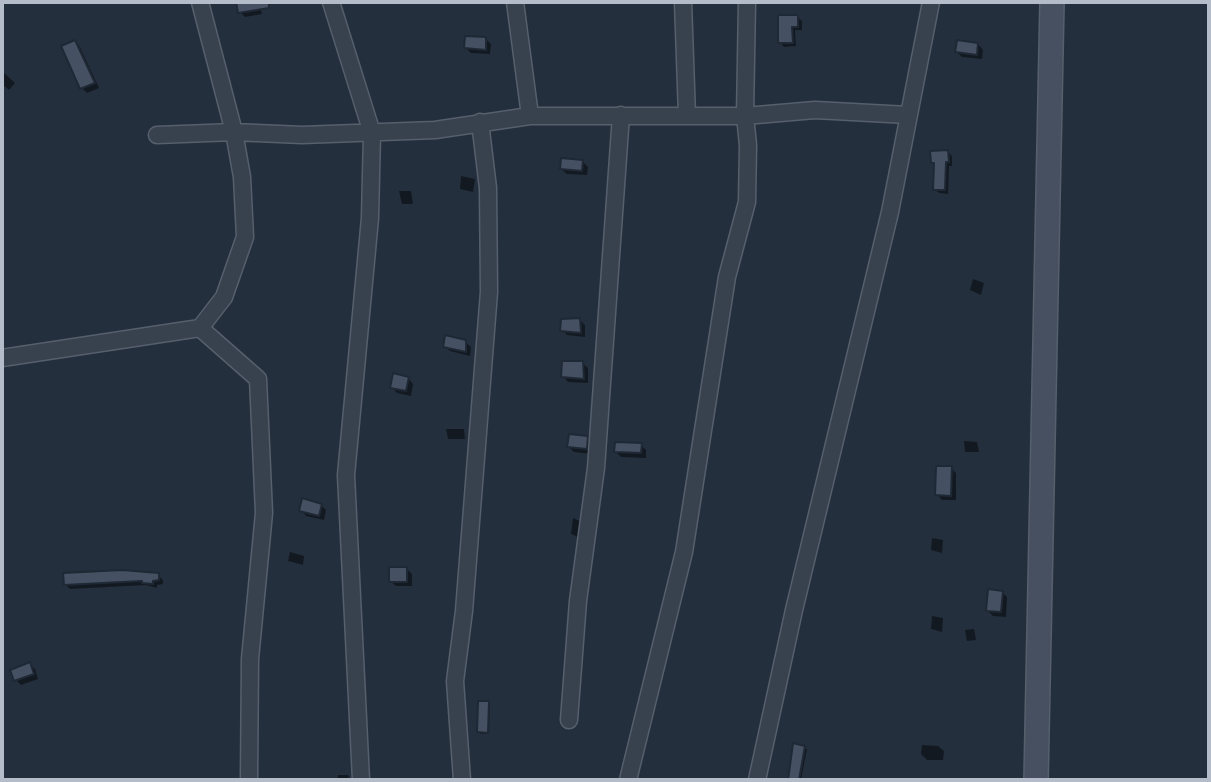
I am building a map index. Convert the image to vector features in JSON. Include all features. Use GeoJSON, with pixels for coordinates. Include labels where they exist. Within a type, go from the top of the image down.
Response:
{"type":"FeatureCollection","features":[{"type":"Feature","properties":{"kind":"main road"},"geometry":{"type":"LineString","coordinates":[[1035,780],[1052,2]]}},
{"type":"Feature","properties":{"kind":"street"},"geometry":{"type":"LineString","coordinates":[[2,358],[200,328],[224,297],[245,237],[242,177],[234,132],[200,2]]}},
{"type":"Feature","properties":{"kind":"street"},"geometry":{"type":"LineString","coordinates":[[331,2],[372,133],[370,218],[346,475],[361,780]]}},
{"type":"Feature","properties":{"kind":"street"},"geometry":{"type":"LineString","coordinates":[[515,2],[530,116]]}},
{"type":"Feature","properties":{"kind":"street"},"geometry":{"type":"LineString","coordinates":[[683,2],[687,116]]}},
{"type":"Feature","properties":{"kind":"street"},"geometry":{"type":"LineString","coordinates":[[628,780],[684,552],[727,277],[747,202],[747,2]]}},
{"type":"Feature","properties":{"kind":"street"},"geometry":{"type":"LineString","coordinates":[[757,780],[794,610],[890,212],[931,2]]}},
{"type":"Feature","properties":{"kind":"street"},"geometry":{"type":"LineString","coordinates":[[157,135],[234,132],[302,135],[435,130],[530,116],[745,116],[815,110],[908,115]]}},
{"type":"Feature","properties":{"kind":"street"},"geometry":{"type":"LineString","coordinates":[[569,720],[578,601],[596,468],[621,115]]}},
{"type":"Feature","properties":{"kind":"street"},"geometry":{"type":"LineString","coordinates":[[462,780],[455,681],[464,611],[489,292],[488,188],[480,122]]}},
{"type":"Feature","properties":{"kind":"street"},"geometry":{"type":"LineString","coordinates":[[200,328],[258,379],[264,513],[250,659],[249,780]]}},
{"type":"Feature","properties":{"kind":"building"},"geometry":{"type":"Polygon","coordinates":[[[236,2],[269,2],[269,8],[238,13],[236,2]]]}},
{"type":"Feature","properties":{"kind":"building"},"geometry":{"type":"Polygon","coordinates":[[[778,15],[798,15],[798,27],[792,27],[793,43],[778,43],[778,15]]]}},
{"type":"Feature","properties":{"kind":"building"},"geometry":{"type":"Polygon","coordinates":[[[465,36],[486,37],[486,50],[464,48],[465,36]]]}},
{"type":"Feature","properties":{"kind":"building"},"geometry":{"type":"Polygon","coordinates":[[[75,40],[95,83],[80,89],[61,46],[75,40]]]}},
{"type":"Feature","properties":{"kind":"building"},"geometry":{"type":"Polygon","coordinates":[[[957,40],[978,43],[977,55],[955,52],[957,40]]]}},
{"type":"Feature","properties":{"kind":"building"},"geometry":{"type":"Polygon","coordinates":[[[948,150],[945,190],[933,190],[934,163],[931,163],[930,151],[948,150]]]}},
{"type":"Feature","properties":{"kind":"building"},"geometry":{"type":"Polygon","coordinates":[[[561,158],[583,160],[582,171],[560,169],[561,158]]]}},
{"type":"Feature","properties":{"kind":"building"},"geometry":{"type":"Polygon","coordinates":[[[580,318],[581,333],[560,331],[561,319],[580,318]]]}},
{"type":"Feature","properties":{"kind":"building"},"geometry":{"type":"Polygon","coordinates":[[[445,335],[466,340],[466,352],[443,347],[445,335]]]}},
{"type":"Feature","properties":{"kind":"building"},"geometry":{"type":"Polygon","coordinates":[[[562,361],[583,361],[584,379],[561,377],[562,361]]]}},
{"type":"Feature","properties":{"kind":"building"},"geometry":{"type":"Polygon","coordinates":[[[393,373],[409,377],[406,391],[390,388],[393,373]]]}},
{"type":"Feature","properties":{"kind":"building"},"geometry":{"type":"Polygon","coordinates":[[[569,434],[588,436],[587,449],[567,447],[569,434]]]}},
{"type":"Feature","properties":{"kind":"building"},"geometry":{"type":"Polygon","coordinates":[[[615,442],[642,443],[641,453],[614,452],[615,442]]]}},
{"type":"Feature","properties":{"kind":"building"},"geometry":{"type":"Polygon","coordinates":[[[936,466],[952,466],[951,496],[935,495],[936,466]]]}},
{"type":"Feature","properties":{"kind":"building"},"geometry":{"type":"Polygon","coordinates":[[[302,498],[322,504],[319,516],[299,511],[302,498]]]}},
{"type":"Feature","properties":{"kind":"building"},"geometry":{"type":"Polygon","coordinates":[[[389,567],[407,567],[407,582],[389,582],[389,567]]]}},
{"type":"Feature","properties":{"kind":"building"},"geometry":{"type":"Polygon","coordinates":[[[122,570],[159,573],[159,580],[153,581],[153,584],[142,581],[64,585],[63,573],[122,570]]]}},
{"type":"Feature","properties":{"kind":"building"},"geometry":{"type":"Polygon","coordinates":[[[988,589],[1003,591],[1001,612],[986,611],[988,589]]]}},
{"type":"Feature","properties":{"kind":"building"},"geometry":{"type":"Polygon","coordinates":[[[30,662],[34,674],[14,681],[10,670],[30,662]]]}},
{"type":"Feature","properties":{"kind":"building"},"geometry":{"type":"Polygon","coordinates":[[[478,701],[489,701],[488,733],[477,732],[478,701]]]}},
{"type":"Feature","properties":{"kind":"building"},"geometry":{"type":"Polygon","coordinates":[[[793,743],[805,746],[799,780],[788,780],[793,743]]]}}]}
